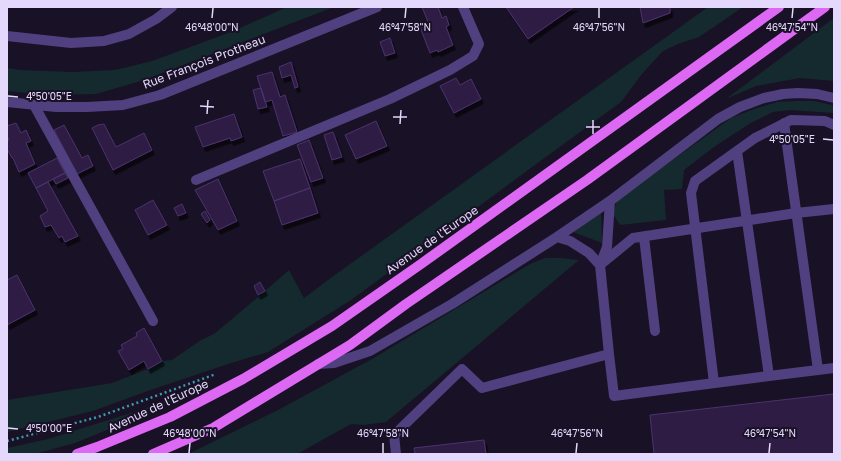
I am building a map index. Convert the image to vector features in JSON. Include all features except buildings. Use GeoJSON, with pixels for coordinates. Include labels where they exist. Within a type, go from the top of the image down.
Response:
{"type":"FeatureCollection","features":[{"type":"Feature","properties":{"kind":"main road","name":"Avenue de l'Europe"},"geometry":{"type":"LineString","coordinates":[[77,454],[170,417],[243,379],[332,326],[421,264],[779,7]]}},
{"type":"Feature","properties":{"kind":"main road"},"geometry":{"type":"LineString","coordinates":[[153,454],[213,428],[350,345],[406,304],[587,180],[823,9]]}},
{"type":"Feature","properties":{"kind":"street"},"geometry":{"type":"LineString","coordinates":[[7,36],[71,43],[104,41],[130,34],[156,19],[172,7]]}},
{"type":"Feature","properties":{"kind":"street","name":"Rue François Protheau"},"geometry":{"type":"LineString","coordinates":[[7,102],[56,107],[87,108],[123,105],[160,96],[377,7]]}},
{"type":"Feature","properties":{"kind":"street"},"geometry":{"type":"LineString","coordinates":[[196,180],[390,99],[450,70],[473,56],[479,44],[463,7]]}},
{"type":"Feature","properties":{"kind":"street"},"geometry":{"type":"LineString","coordinates":[[318,364],[334,363],[370,351],[452,304],[557,237],[610,201],[718,119],[740,107],[764,98],[783,94],[817,94],[834,98]]}},
{"type":"Feature","properties":{"kind":"street"},"geometry":{"type":"LineString","coordinates":[[34,105],[153,321]]}},
{"type":"Feature","properties":{"kind":"street"},"geometry":{"type":"LineString","coordinates":[[714,383],[691,193],[695,181],[755,138],[791,120],[825,121],[834,125]]}},
{"type":"Feature","properties":{"kind":"street"},"geometry":{"type":"LineString","coordinates":[[784,123],[818,370]]}},
{"type":"Feature","properties":{"kind":"street"},"geometry":{"type":"LineString","coordinates":[[737,151],[769,376]]}},
{"type":"Feature","properties":{"kind":"street"},"geometry":{"type":"LineString","coordinates":[[610,201],[607,247],[600,265],[614,396],[834,368]]}},
{"type":"Feature","properties":{"kind":"street"},"geometry":{"type":"LineString","coordinates":[[600,265],[633,238],[796,213],[834,209]]}},
{"type":"Feature","properties":{"kind":"street"},"geometry":{"type":"LineString","coordinates":[[644,236],[656,331]]}},
{"type":"Feature","properties":{"kind":"street"},"geometry":{"type":"LineString","coordinates":[[557,237],[570,241],[588,253],[600,265]]}},
{"type":"Feature","properties":{"kind":"street"},"geometry":{"type":"LineString","coordinates":[[396,454],[394,435],[462,370],[482,388],[609,354]]}},
{"type":"Feature","properties":{"kind":"path"},"geometry":{"type":"LineString","coordinates":[[7,441],[98,417],[218,373]]}},
{"type":"Feature","properties":{"kind":"green space"},"geometry":{"type":"Polygon","coordinates":[[[287,7],[334,7],[144,80],[96,94],[46,95],[7,91],[7,68],[20,70],[73,72],[115,70],[152,61],[231,32],[287,7]]]}},
{"type":"Feature","properties":{"kind":"green space"},"geometry":{"type":"Polygon","coordinates":[[[708,7],[743,7],[699,37],[663,51],[642,74],[621,102],[351,300],[268,352],[228,364],[93,411],[7,432],[7,400],[112,383],[148,369],[162,361],[172,360],[201,340],[214,334],[289,270],[304,298],[708,7]]]}},
{"type":"Feature","properties":{"kind":"green space"},"geometry":{"type":"Polygon","coordinates":[[[834,18],[834,81],[800,78],[756,86],[726,99],[834,18]]]}},
{"type":"Feature","properties":{"kind":"green space"},"geometry":{"type":"Polygon","coordinates":[[[814,101],[832,105],[834,106],[834,113],[790,110],[773,112],[749,124],[714,147],[684,170],[682,189],[664,190],[666,220],[620,225],[613,214],[617,200],[731,118],[777,102],[814,101]]]}},
{"type":"Feature","properties":{"kind":"green space"},"geometry":{"type":"Polygon","coordinates":[[[601,211],[602,243],[573,232],[601,211]]]}},
{"type":"Feature","properties":{"kind":"green space"},"geometry":{"type":"Polygon","coordinates":[[[545,258],[579,260],[386,422],[364,425],[351,424],[297,454],[188,454],[278,410],[372,359],[530,264],[545,258]]]}},
{"type":"Feature","properties":{"kind":"green space"},"geometry":{"type":"Polygon","coordinates":[[[202,388],[156,410],[75,443],[35,454],[7,454],[7,448],[48,439],[137,411],[202,388]]]}}]}
